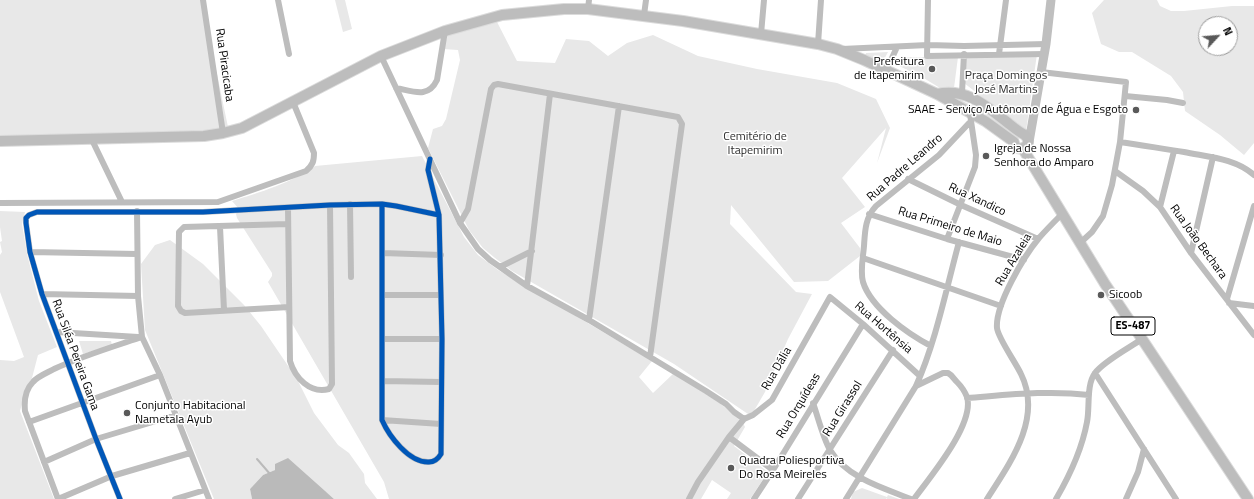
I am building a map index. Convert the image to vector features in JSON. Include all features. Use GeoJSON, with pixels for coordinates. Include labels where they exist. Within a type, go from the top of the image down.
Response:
{"type":"FeatureCollection","features":[{"type":"Feature","properties":{"kind":"main road"},"geometry":{"type":"LineString","coordinates":[[1025,142],[1045,54],[1051,0]]}},
{"type":"Feature","properties":{"kind":"main road"},"geometry":{"type":"LineString","coordinates":[[0,141],[92,140],[130,137],[204,136],[223,133],[242,128],[381,56],[445,31],[502,15],[564,9],[589,4],[644,15],[818,44],[837,49],[937,94],[971,117]]}},
{"type":"Feature","properties":{"kind":"main road"},"geometry":{"type":"LineString","coordinates":[[937,94],[953,92],[962,93],[973,98],[992,111],[1025,142]]}},
{"type":"Feature","properties":{"kind":"main road","name":"ES-487"},"geometry":{"type":"LineString","coordinates":[[971,117],[985,121],[1014,142],[1015,146],[1018,148],[1025,142],[1062,214],[1105,284],[1248,499]]}},
{"type":"Feature","properties":{"kind":"street","name":"Rua Piracicaba"},"geometry":{"type":"LineString","coordinates":[[203,0],[223,133]]}},
{"type":"Feature","properties":{"kind":"street"},"geometry":{"type":"LineString","coordinates":[[278,0],[289,54]]}},
{"type":"Feature","properties":{"kind":"street"},"geometry":{"type":"LineString","coordinates":[[644,15],[646,0]]}},
{"type":"Feature","properties":{"kind":"street"},"geometry":{"type":"LineString","coordinates":[[761,34],[764,0]]}},
{"type":"Feature","properties":{"kind":"street"},"geometry":{"type":"LineString","coordinates":[[818,44],[821,0]]}},
{"type":"Feature","properties":{"kind":"street"},"geometry":{"type":"LineString","coordinates":[[928,0],[927,56],[1045,54]]}},
{"type":"Feature","properties":{"kind":"street"},"geometry":{"type":"LineString","coordinates":[[999,54],[1006,0]]}},
{"type":"Feature","properties":{"kind":"street"},"geometry":{"type":"LineString","coordinates":[[396,88],[420,93],[434,87],[437,80],[445,31]]}},
{"type":"Feature","properties":{"kind":"street"},"geometry":{"type":"LineString","coordinates":[[837,49],[928,45],[964,46],[1046,44]]}},
{"type":"Feature","properties":{"kind":"street"},"geometry":{"type":"LineString","coordinates":[[962,93],[964,46]]}},
{"type":"Feature","properties":{"kind":"street"},"geometry":{"type":"LineString","coordinates":[[886,71],[897,47]]}},
{"type":"Feature","properties":{"kind":"street"},"geometry":{"type":"LineString","coordinates":[[381,56],[460,222],[478,248],[500,267],[527,286],[588,320],[718,398],[744,419]]}},
{"type":"Feature","properties":{"kind":"street"},"geometry":{"type":"LineString","coordinates":[[1041,72],[1126,82],[1120,142],[1115,171],[1103,216],[1092,232],[1080,243]]}},
{"type":"Feature","properties":{"kind":"street"},"geometry":{"type":"LineString","coordinates":[[460,222],[468,209],[491,89],[494,85],[498,84],[678,117],[682,124],[650,357]]}},
{"type":"Feature","properties":{"kind":"street"},"geometry":{"type":"LineString","coordinates":[[527,286],[550,94]]}},
{"type":"Feature","properties":{"kind":"street"},"geometry":{"type":"LineString","coordinates":[[1125,96],[1183,103]]}},
{"type":"Feature","properties":{"kind":"street"},"geometry":{"type":"LineString","coordinates":[[203,212],[218,202],[306,170],[311,166],[314,160],[314,153],[293,102]]}},
{"type":"Feature","properties":{"kind":"street"},"geometry":{"type":"LineString","coordinates":[[588,320],[619,106]]}},
{"type":"Feature","properties":{"kind":"street"},"geometry":{"type":"LineString","coordinates":[[947,239],[976,163],[971,117]]}},
{"type":"Feature","properties":{"kind":"street","name":"Rua Padre Leandro"},"geometry":{"type":"LineString","coordinates":[[931,346],[909,332],[874,303],[869,296],[863,282],[861,271],[865,233],[869,214],[885,198],[939,155],[971,117]]}},
{"type":"Feature","properties":{"kind":"street"},"geometry":{"type":"LineString","coordinates":[[92,140],[122,202]]}},
{"type":"Feature","properties":{"kind":"street"},"geometry":{"type":"LineString","coordinates":[[1120,142],[1213,158],[1240,166],[1254,175]]}},
{"type":"Feature","properties":{"kind":"street"},"geometry":{"type":"LineString","coordinates":[[1160,207],[1174,151]]}},
{"type":"Feature","properties":{"kind":"street"},"geometry":{"type":"LineString","coordinates":[[1191,253],[1213,158]]}},
{"type":"Feature","properties":{"kind":"street"},"geometry":{"type":"LineString","coordinates":[[382,204],[382,420],[389,433],[405,452],[417,461],[425,462],[436,460],[441,454],[441,255],[440,215],[428,170],[430,159]]}},
{"type":"Feature","properties":{"kind":"street","name":"Rua João Bechara"},"geometry":{"type":"LineString","coordinates":[[1115,171],[1144,191],[1160,207],[1191,253],[1254,335]]}},
{"type":"Feature","properties":{"kind":"street","name":"Rua Xandico"},"geometry":{"type":"LineString","coordinates":[[908,179],[960,205],[1038,239]]}},
{"type":"Feature","properties":{"kind":"street"},"geometry":{"type":"LineString","coordinates":[[0,203],[218,202]]}},
{"type":"Feature","properties":{"kind":"street"},"geometry":{"type":"LineString","coordinates":[[209,499],[160,375],[142,337],[138,296],[137,211],[203,212],[350,204],[382,204],[440,215]]}},
{"type":"Feature","properties":{"kind":"street"},"geometry":{"type":"LineString","coordinates":[[350,204],[351,277]]}},
{"type":"Feature","properties":{"kind":"street"},"geometry":{"type":"LineString","coordinates":[[288,208],[290,361],[292,368],[305,384],[317,390],[329,389],[332,384],[330,205]]}},
{"type":"Feature","properties":{"kind":"street"},"geometry":{"type":"LineString","coordinates":[[1254,206],[1228,301],[1254,306]]}},
{"type":"Feature","properties":{"kind":"street","name":"Rua Siléa Pereira Gama"},"geometry":{"type":"LineString","coordinates":[[120,499],[42,294],[30,252],[26,218],[29,214],[37,212],[137,211]]}},
{"type":"Feature","properties":{"kind":"street","name":"Rua Primeiro de Maio"},"geometry":{"type":"LineString","coordinates":[[869,214],[947,239],[1024,260]]}},
{"type":"Feature","properties":{"kind":"street","name":"Rua Azaleia"},"geometry":{"type":"LineString","coordinates":[[987,499],[1010,462],[1023,434],[1027,416],[1027,393],[1023,378],[998,331],[1001,306],[1008,288],[1024,260],[1038,239],[1062,214]]}},
{"type":"Feature","properties":{"kind":"street"},"geometry":{"type":"LineString","coordinates":[[288,224],[184,227],[179,232],[178,306],[181,311],[185,313],[289,307]]}},
{"type":"Feature","properties":{"kind":"street"},"geometry":{"type":"LineString","coordinates":[[220,227],[224,310]]}},
{"type":"Feature","properties":{"kind":"street"},"geometry":{"type":"LineString","coordinates":[[846,499],[916,386],[931,346],[959,242]]}},
{"type":"Feature","properties":{"kind":"street"},"geometry":{"type":"LineString","coordinates":[[500,267],[532,251]]}},
{"type":"Feature","properties":{"kind":"street"},"geometry":{"type":"LineString","coordinates":[[30,252],[137,254]]}},
{"type":"Feature","properties":{"kind":"street"},"geometry":{"type":"LineString","coordinates":[[383,253],[441,255]]}},
{"type":"Feature","properties":{"kind":"street"},"geometry":{"type":"LineString","coordinates":[[863,258],[1001,306]]}},
{"type":"Feature","properties":{"kind":"street"},"geometry":{"type":"LineString","coordinates":[[42,294],[138,296]]}},
{"type":"Feature","properties":{"kind":"street"},"geometry":{"type":"LineString","coordinates":[[382,295],[441,295]]}},
{"type":"Feature","properties":{"kind":"street","name":"Rua Hortênsia"},"geometry":{"type":"LineString","coordinates":[[830,297],[893,350],[920,376]]}},
{"type":"Feature","properties":{"kind":"street","name":"Rua Dália"},"geometry":{"type":"LineString","coordinates":[[689,499],[698,482],[729,437],[744,419],[753,415],[772,400],[830,297]]}},
{"type":"Feature","properties":{"kind":"street","name":"Rua Orquídeas"},"geometry":{"type":"LineString","coordinates":[[754,499],[774,470],[813,403],[863,324]]}},
{"type":"Feature","properties":{"kind":"street"},"geometry":{"type":"LineString","coordinates":[[57,332],[142,337]]}},
{"type":"Feature","properties":{"kind":"street"},"geometry":{"type":"LineString","coordinates":[[142,337],[68,363],[32,382],[24,404],[29,422],[58,499],[112,476],[190,453]]}},
{"type":"Feature","properties":{"kind":"street"},"geometry":{"type":"LineString","coordinates":[[383,339],[442,339]]}},
{"type":"Feature","properties":{"kind":"street"},"geometry":{"type":"LineString","coordinates":[[1056,499],[1070,474],[1082,440],[1087,422],[1089,395],[1095,373],[1106,363],[1142,339]]}},
{"type":"Feature","properties":{"kind":"street","name":"Rua Girassol"},"geometry":{"type":"LineString","coordinates":[[798,499],[893,350]]}},
{"type":"Feature","properties":{"kind":"street"},"geometry":{"type":"LineString","coordinates":[[914,499],[961,431],[967,408],[967,398],[959,384],[948,373],[943,373],[916,386]]}},
{"type":"Feature","properties":{"kind":"street"},"geometry":{"type":"LineString","coordinates":[[1095,373],[1176,499]]}},
{"type":"Feature","properties":{"kind":"street"},"geometry":{"type":"LineString","coordinates":[[29,422],[160,375]]}},
{"type":"Feature","properties":{"kind":"street"},"geometry":{"type":"LineString","coordinates":[[382,381],[441,382]]}},
{"type":"Feature","properties":{"kind":"street"},"geometry":{"type":"LineString","coordinates":[[967,398],[1059,392],[1089,395]]}},
{"type":"Feature","properties":{"kind":"street"},"geometry":{"type":"LineString","coordinates":[[813,403],[830,450],[845,467],[859,478],[911,499]]}},
{"type":"Feature","properties":{"kind":"street"},"geometry":{"type":"LineString","coordinates":[[44,462],[96,439],[176,415]]}},
{"type":"Feature","properties":{"kind":"street"},"geometry":{"type":"LineString","coordinates":[[382,420],[441,424]]}},
{"type":"Feature","properties":{"kind":"street"},"geometry":{"type":"LineString","coordinates":[[729,437],[774,470]]}},
{"type":"Feature","properties":{"kind":"street"},"geometry":{"type":"LineString","coordinates":[[1126,499],[1138,472],[1144,449]]}},
{"type":"Feature","properties":{"kind":"street"},"geometry":{"type":"LineString","coordinates":[[175,499],[205,490]]}},
{"type":"Feature","properties":{"kind":"green space"},"geometry":{"type":"Polygon","coordinates":[[[0,0],[205,0],[212,50],[228,127],[199,137],[0,142],[0,0]]]}},
{"type":"Feature","properties":{"kind":"green space"},"geometry":{"type":"Polygon","coordinates":[[[335,0],[345,0],[352,29],[343,32],[335,0]]]}},
{"type":"Feature","properties":{"kind":"green space"},"geometry":{"type":"Polygon","coordinates":[[[1104,0],[1157,0],[1160,6],[1171,11],[1232,6],[1254,6],[1254,143],[1244,155],[1220,135],[1185,111],[1183,92],[1171,76],[1132,52],[1119,52],[1101,44],[1092,13],[1104,0]]]}},
{"type":"Feature","properties":{"kind":"green space","name":"Cemitério de Itapemirim"},"geometry":{"type":"Polygon","coordinates":[[[496,20],[517,61],[555,63],[566,39],[589,41],[608,56],[627,43],[653,35],[698,56],[757,69],[837,83],[876,99],[890,128],[877,163],[886,128],[842,178],[865,207],[841,223],[860,248],[860,256],[828,281],[794,282],[731,205],[730,224],[796,292],[812,294],[788,339],[765,392],[751,416],[674,364],[512,271],[483,248],[469,230],[428,148],[433,129],[442,126],[446,119],[460,60],[458,50],[443,49],[449,32],[496,20]]]}},
{"type":"Feature","properties":{"kind":"green space"},"geometry":{"type":"Polygon","coordinates":[[[888,52],[882,63],[865,56],[866,53],[888,52]]]}},
{"type":"Feature","properties":{"kind":"green space","name":"Praça Domingos José Martins"},"geometry":{"type":"Polygon","coordinates":[[[1037,54],[1026,131],[964,83],[966,57],[1037,54]]]}},
{"type":"Feature","properties":{"kind":"green space"},"geometry":{"type":"Polygon","coordinates":[[[902,57],[958,57],[954,88],[940,88],[922,77],[895,64],[896,59],[902,57]]]}},
{"type":"Feature","properties":{"kind":"green space"},"geometry":{"type":"Polygon","coordinates":[[[952,97],[992,115],[1013,131],[1012,134],[983,114],[952,99],[952,97]]]}},
{"type":"Feature","properties":{"kind":"green space"},"geometry":{"type":"Polygon","coordinates":[[[422,156],[464,237],[478,255],[498,270],[652,361],[639,377],[653,393],[674,373],[721,404],[743,423],[745,427],[734,446],[768,472],[750,499],[727,499],[731,493],[712,480],[701,499],[389,499],[384,482],[268,282],[272,276],[272,273],[237,218],[236,214],[239,209],[232,201],[286,182],[315,166],[422,156]]]}},
{"type":"Feature","properties":{"kind":"green space"},"geometry":{"type":"Polygon","coordinates":[[[0,211],[25,212],[22,224],[27,254],[39,301],[57,347],[38,355],[32,378],[25,392],[20,411],[54,499],[0,499],[0,360],[14,361],[24,357],[0,292],[0,255],[2,252],[0,242],[2,241],[0,211]]]}},
{"type":"Feature","properties":{"kind":"green space"},"geometry":{"type":"Polygon","coordinates":[[[170,240],[203,264],[244,305],[261,326],[297,379],[314,413],[338,445],[349,453],[364,474],[365,483],[377,499],[334,499],[327,493],[275,470],[263,475],[250,489],[252,499],[214,499],[145,330],[141,264],[155,245],[170,240]]]}},
{"type":"Feature","properties":{"kind":"green space"},"geometry":{"type":"Polygon","coordinates":[[[79,341],[111,341],[112,345],[83,354],[79,341]]]}},
{"type":"Feature","properties":{"kind":"green space"},"geometry":{"type":"Polygon","coordinates":[[[862,488],[887,497],[888,495],[899,499],[851,499],[853,492],[862,488]]]}},
{"type":"Feature","properties":{"kind":"shaded area"},"geometry":{"type":"Polygon","coordinates":[[[288,458],[334,499],[252,499],[250,489],[263,475],[275,470],[275,464],[288,458]]]}},
{"type":"Feature","properties":{"kind":"waterway"},"geometry":{"type":"LineString","coordinates":[[257,459],[270,474]]}},
{"type":"Feature","properties":{"kind":"cycle path"},"geometry":{"type":"LineString","coordinates":[[382,204],[382,420],[395,441],[407,453],[414,458],[431,462],[436,460],[441,454],[442,339],[439,215],[428,170],[430,159]]}},
{"type":"Feature","properties":{"kind":"cycle path"},"geometry":{"type":"LineString","coordinates":[[120,499],[42,294],[30,252],[26,223],[26,218],[29,215],[37,212],[203,212],[330,205],[382,204],[439,215]]}},
{"type":"Feature","properties":{"kind":"place","name":"Prefeitura de Itapemirim"},"geometry":{"type":"Point","coordinates":[932,69]}},
{"type":"Feature","properties":{"kind":"place","name":"SAAE - Serviço Autônomo de Água e Esgoto"},"geometry":{"type":"Point","coordinates":[1136,110]}},
{"type":"Feature","properties":{"kind":"place","name":"Igreja de Nossa Senhora do Amparo"},"geometry":{"type":"Point","coordinates":[986,156]}},
{"type":"Feature","properties":{"kind":"place","name":"Sicoob"},"geometry":{"type":"Point","coordinates":[1101,295]}},
{"type":"Feature","properties":{"kind":"place","name":"Conjunto Habitacional Nametala Ayub"},"geometry":{"type":"Point","coordinates":[127,413]}},
{"type":"Feature","properties":{"kind":"place","name":"Quadra Poliesportiva Do Rosa Meireles"},"geometry":{"type":"Point","coordinates":[731,468]}}]}
